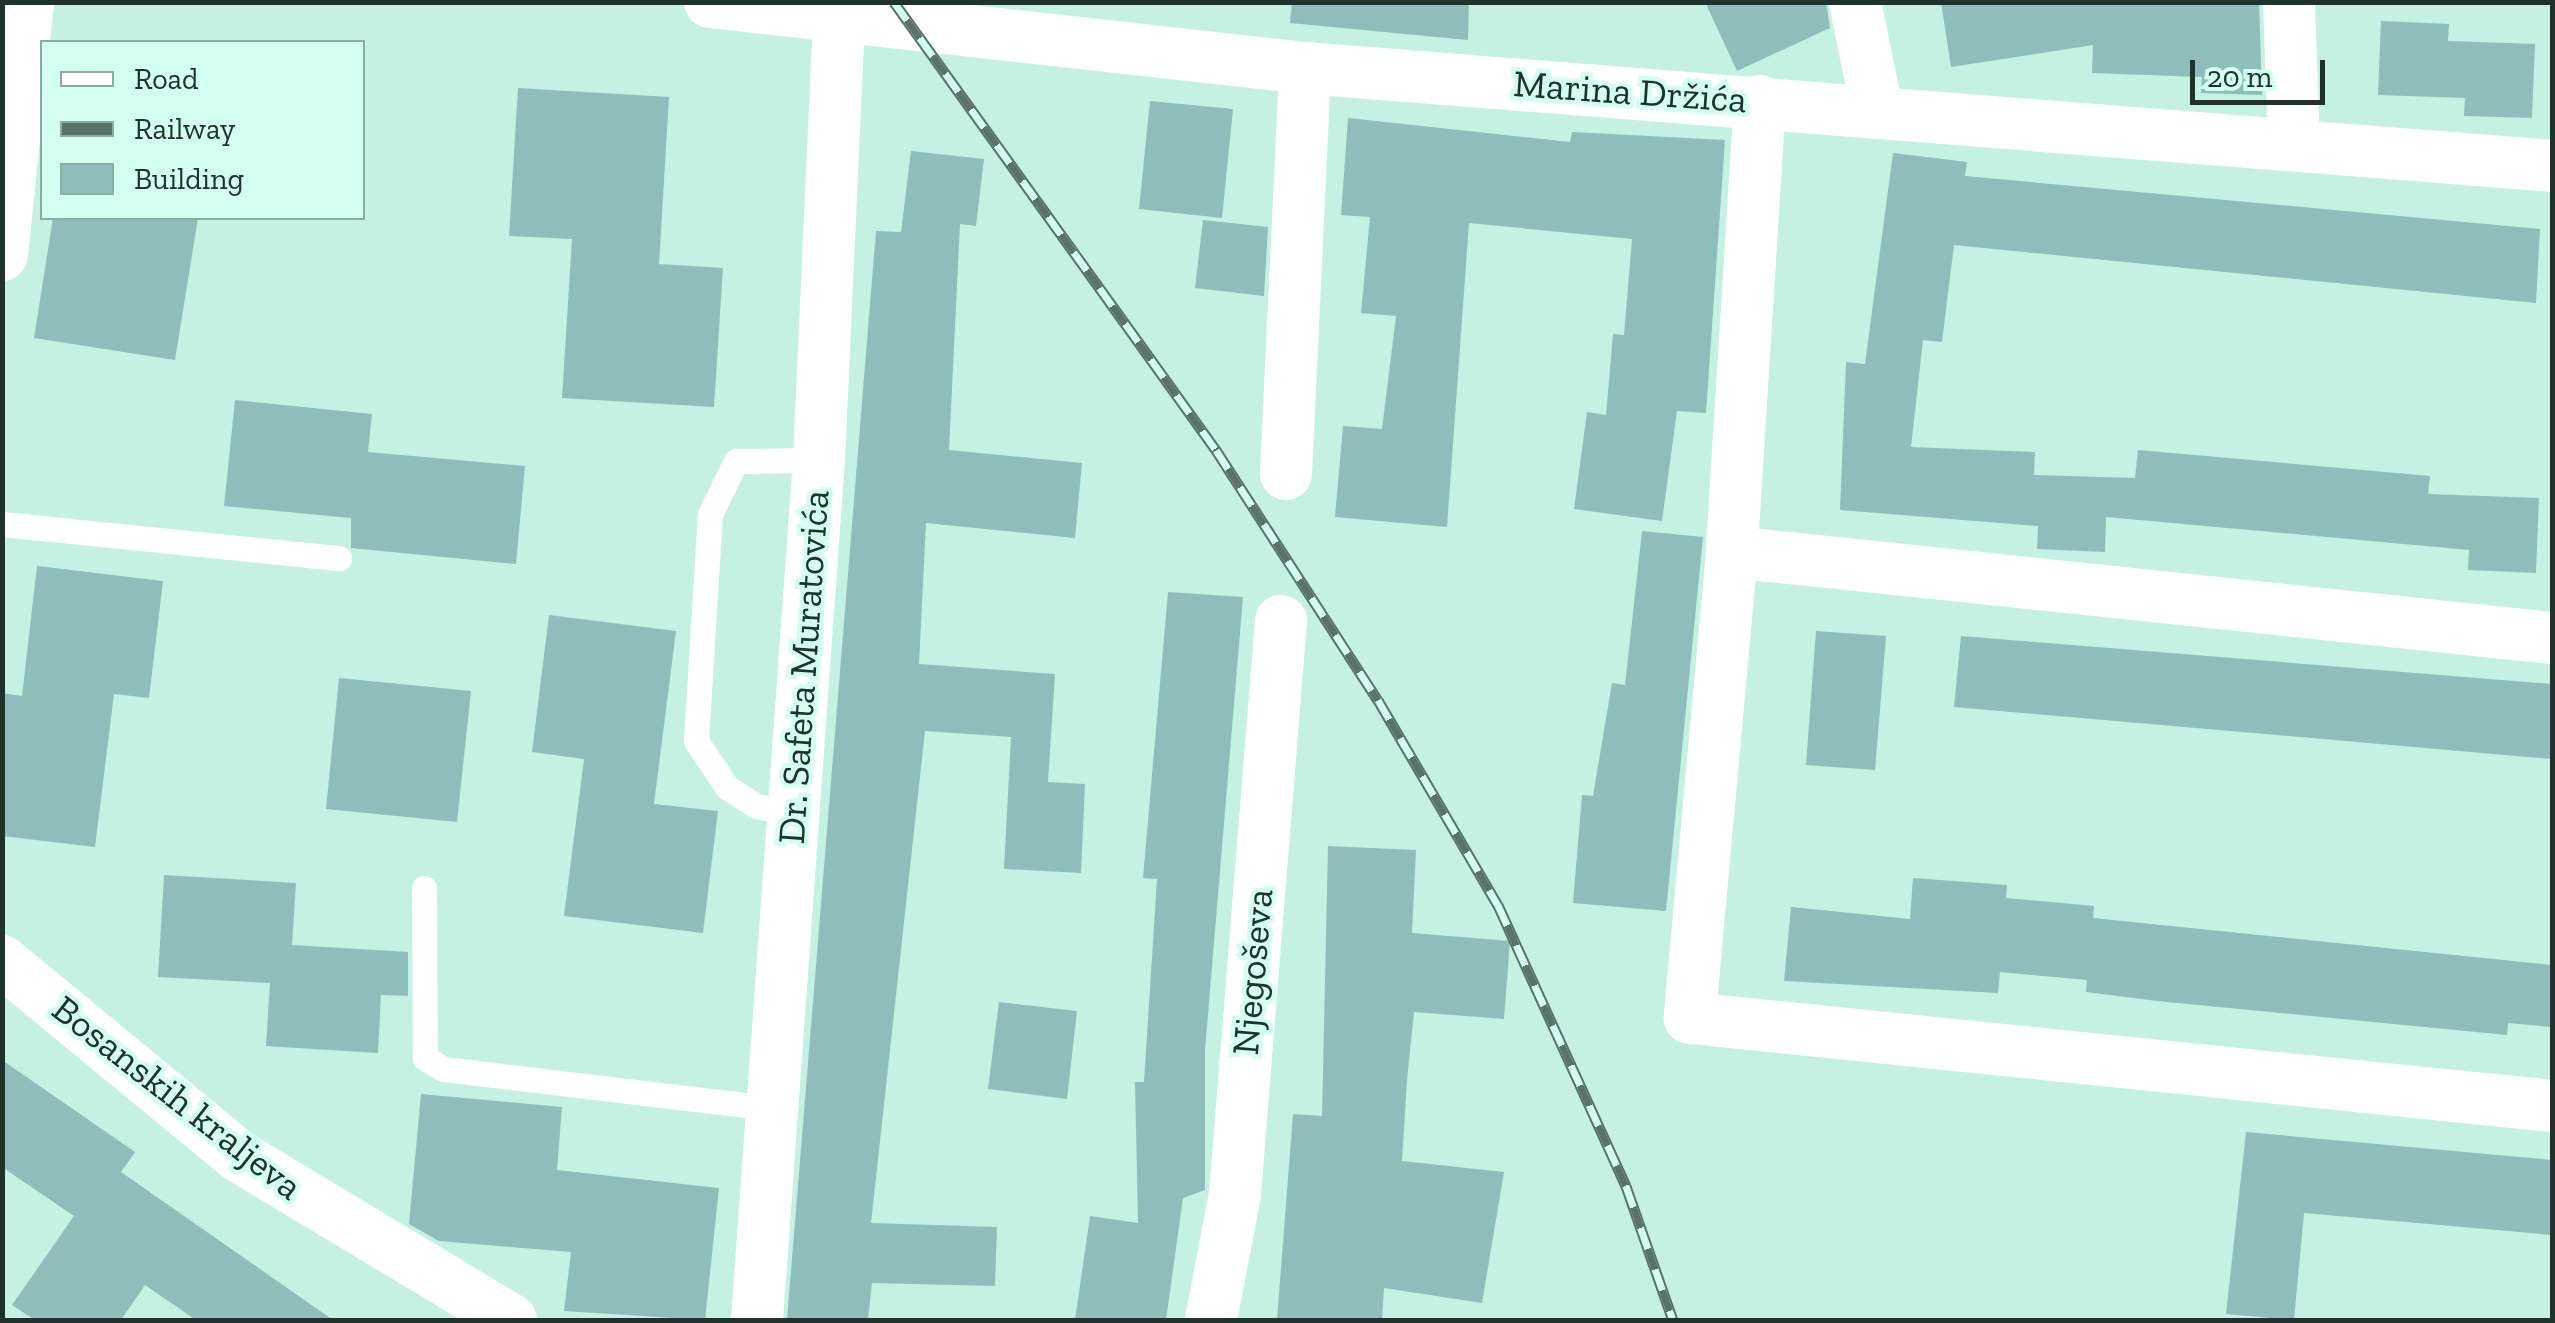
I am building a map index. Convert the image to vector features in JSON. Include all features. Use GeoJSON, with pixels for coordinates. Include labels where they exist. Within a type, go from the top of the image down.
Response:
{"type":"FeatureCollection","features":[{"type":"Feature","properties":{"kind":"street"},"geometry":{"type":"LineString","coordinates":[[2,255],[28,2]]}},
{"type":"Feature","properties":{"kind":"street","name":"Marina Držića"},"geometry":{"type":"LineString","coordinates":[[710,2],[811,8],[1305,68],[1878,110],[2552,166]]}},
{"type":"Feature","properties":{"kind":"street"},"geometry":{"type":"LineString","coordinates":[[1856,2],[1878,110]]}},
{"type":"Feature","properties":{"kind":"street"},"geometry":{"type":"LineString","coordinates":[[2288,2],[2294,145]]}},
{"type":"Feature","properties":{"kind":"street","name":"Dr. Safeta Muratovića"},"geometry":{"type":"LineString","coordinates":[[757,1320],[819,460],[811,8]]}},
{"type":"Feature","properties":{"kind":"street"},"geometry":{"type":"LineString","coordinates":[[1286,474],[1305,68]]}},
{"type":"Feature","properties":{"kind":"street"},"geometry":{"type":"LineString","coordinates":[[1760,101],[1732,552],[1690,1018],[2552,1106]]}},
{"type":"Feature","properties":{"kind":"street"},"geometry":{"type":"LineString","coordinates":[[1732,552],[2552,638]]}},
{"type":"Feature","properties":{"kind":"street","name":"Njegoševa"},"geometry":{"type":"LineString","coordinates":[[1210,1320],[1235,1194],[1281,621]]}},
{"type":"Feature","properties":{"kind":"street","name":"Bosanskih kraljeva"},"geometry":{"type":"LineString","coordinates":[[2,961],[240,1158],[511,1320]]}},
{"type":"Feature","properties":{"kind":"lane"},"geometry":{"type":"LineString","coordinates":[[794,812],[727,788],[696,740],[710,514],[736,460],[819,460]]}},
{"type":"Feature","properties":{"kind":"lane"},"geometry":{"type":"LineString","coordinates":[[2,524],[339,558]]}},
{"type":"Feature","properties":{"kind":"lane"},"geometry":{"type":"LineString","coordinates":[[424,888],[426,1058],[444,1068],[772,1108]]}},
{"type":"Feature","properties":{"kind":"building"},"geometry":{"type":"Polygon","coordinates":[[[1292,2],[1469,2],[1468,40],[1290,23],[1292,2]]]}},
{"type":"Feature","properties":{"kind":"building"},"geometry":{"type":"Polygon","coordinates":[[[1705,2],[1826,2],[1830,28],[1737,71],[1705,2]]]}},
{"type":"Feature","properties":{"kind":"building"},"geometry":{"type":"Polygon","coordinates":[[[1941,2],[2259,2],[2262,95],[2201,93],[2202,77],[2092,73],[2093,45],[1951,67],[1941,2]]]}},
{"type":"Feature","properties":{"kind":"building"},"geometry":{"type":"Polygon","coordinates":[[[2381,21],[2449,24],[2448,41],[2535,44],[2532,118],[2464,116],[2465,98],[2378,95],[2381,21]]]}},
{"type":"Feature","properties":{"kind":"building"},"geometry":{"type":"Polygon","coordinates":[[[518,88],[669,97],[659,264],[723,268],[714,407],[562,398],[572,239],[509,236],[518,88]]]}},
{"type":"Feature","properties":{"kind":"building"},"geometry":{"type":"Polygon","coordinates":[[[1150,101],[1233,109],[1222,218],[1139,209],[1150,101]]]}},
{"type":"Feature","properties":{"kind":"building"},"geometry":{"type":"Polygon","coordinates":[[[1348,118],[1570,142],[1572,132],[1725,140],[1706,413],[1677,411],[1662,521],[1574,509],[1587,412],[1606,415],[1613,334],[1624,335],[1632,239],[1469,223],[1447,527],[1335,517],[1343,426],[1382,429],[1396,316],[1361,313],[1370,217],[1341,215],[1348,118]]]}},
{"type":"Feature","properties":{"kind":"building"},"geometry":{"type":"Polygon","coordinates":[[[911,151],[984,159],[976,226],[960,224],[949,450],[1082,463],[1075,538],[926,523],[919,664],[1055,674],[1048,782],[1085,784],[1081,873],[1004,869],[1011,737],[925,731],[871,1223],[997,1227],[995,1286],[872,1283],[868,1320],[787,1320],[876,231],[901,232],[911,151]]]}},
{"type":"Feature","properties":{"kind":"building"},"geometry":{"type":"Polygon","coordinates":[[[1893,153],[1967,162],[1965,176],[2540,229],[2536,303],[1954,245],[1942,342],[1923,340],[1911,447],[2035,452],[2034,475],[2135,478],[2138,450],[2430,476],[2428,494],[2539,498],[2536,573],[2468,570],[2469,550],[2106,517],[2105,552],[2037,549],[2038,526],[1840,510],[1846,362],[1865,364],[1893,153]]]}},
{"type":"Feature","properties":{"kind":"building"},"geometry":{"type":"Polygon","coordinates":[[[53,220],[198,220],[175,360],[34,338],[53,220]]]}},
{"type":"Feature","properties":{"kind":"building"},"geometry":{"type":"Polygon","coordinates":[[[1203,220],[1268,227],[1264,296],[1195,288],[1203,220]]]}},
{"type":"Feature","properties":{"kind":"building"},"geometry":{"type":"Polygon","coordinates":[[[235,400],[372,414],[368,452],[525,466],[516,564],[351,548],[351,518],[224,506],[235,400]]]}},
{"type":"Feature","properties":{"kind":"building"},"geometry":{"type":"Polygon","coordinates":[[[1642,531],[1703,537],[1666,911],[1573,903],[1582,795],[1593,796],[1612,683],[1625,685],[1642,531]]]}},
{"type":"Feature","properties":{"kind":"building"},"geometry":{"type":"Polygon","coordinates":[[[37,566],[163,581],[149,698],[114,694],[95,847],[2,836],[2,693],[22,696],[37,566]]]}},
{"type":"Feature","properties":{"kind":"building"},"geometry":{"type":"Polygon","coordinates":[[[1168,592],[1243,597],[1205,1050],[1205,1190],[1183,1198],[1166,1320],[1075,1320],[1090,1216],[1138,1223],[1135,1082],[1144,1082],[1157,879],[1143,878],[1168,592]]]}},
{"type":"Feature","properties":{"kind":"building"},"geometry":{"type":"Polygon","coordinates":[[[549,615],[676,631],[654,804],[718,811],[703,933],[564,916],[584,759],[532,752],[549,615]]]}},
{"type":"Feature","properties":{"kind":"building"},"geometry":{"type":"Polygon","coordinates":[[[1816,631],[1886,636],[1875,770],[1806,765],[1816,631]]]}},
{"type":"Feature","properties":{"kind":"building"},"geometry":{"type":"Polygon","coordinates":[[[1961,636],[2552,684],[2552,759],[1954,707],[1961,636]]]}},
{"type":"Feature","properties":{"kind":"building"},"geometry":{"type":"Polygon","coordinates":[[[339,678],[471,691],[457,822],[326,809],[339,678]]]}},
{"type":"Feature","properties":{"kind":"building"},"geometry":{"type":"Polygon","coordinates":[[[1328,846],[1416,850],[1412,933],[1510,941],[1504,1019],[1414,1012],[1407,1080],[1402,1161],[1504,1172],[1482,1303],[1384,1288],[1382,1320],[1277,1320],[1293,1114],[1322,1116],[1328,846]]]}},
{"type":"Feature","properties":{"kind":"building"},"geometry":{"type":"Polygon","coordinates":[[[164,875],[296,883],[292,945],[408,952],[408,996],[381,995],[378,1053],[266,1046],[270,983],[158,977],[164,875]]]}},
{"type":"Feature","properties":{"kind":"building"},"geometry":{"type":"Polygon","coordinates":[[[1913,878],[2007,885],[2006,898],[2094,906],[2093,918],[2552,965],[2552,1027],[2508,1023],[2507,1035],[2157,1001],[2086,992],[2087,980],[2000,972],[1998,993],[1784,981],[1791,907],[1910,919],[1913,878]]]}},
{"type":"Feature","properties":{"kind":"building"},"geometry":{"type":"Polygon","coordinates":[[[999,1002],[1077,1011],[1067,1099],[988,1089],[999,1002]]]}},
{"type":"Feature","properties":{"kind":"building"},"geometry":{"type":"Polygon","coordinates":[[[2,1060],[135,1152],[121,1172],[333,1320],[196,1320],[145,1285],[121,1320],[35,1320],[12,1305],[74,1216],[2,1167],[2,1060]]]}},
{"type":"Feature","properties":{"kind":"building"},"geometry":{"type":"Polygon","coordinates":[[[421,1094],[562,1107],[557,1170],[719,1188],[705,1320],[564,1311],[571,1252],[439,1241],[409,1224],[421,1094]]]}},
{"type":"Feature","properties":{"kind":"building"},"geometry":{"type":"Polygon","coordinates":[[[2246,1132],[2552,1160],[2552,1235],[2304,1213],[2294,1320],[2226,1314],[2246,1132]]]}},
{"type":"Feature","properties":{"kind":"railway"},"geometry":{"type":"LineString","coordinates":[[894,2],[1216,450],[1378,700],[1498,905],[1626,1186],[1673,1320]]}}]}
